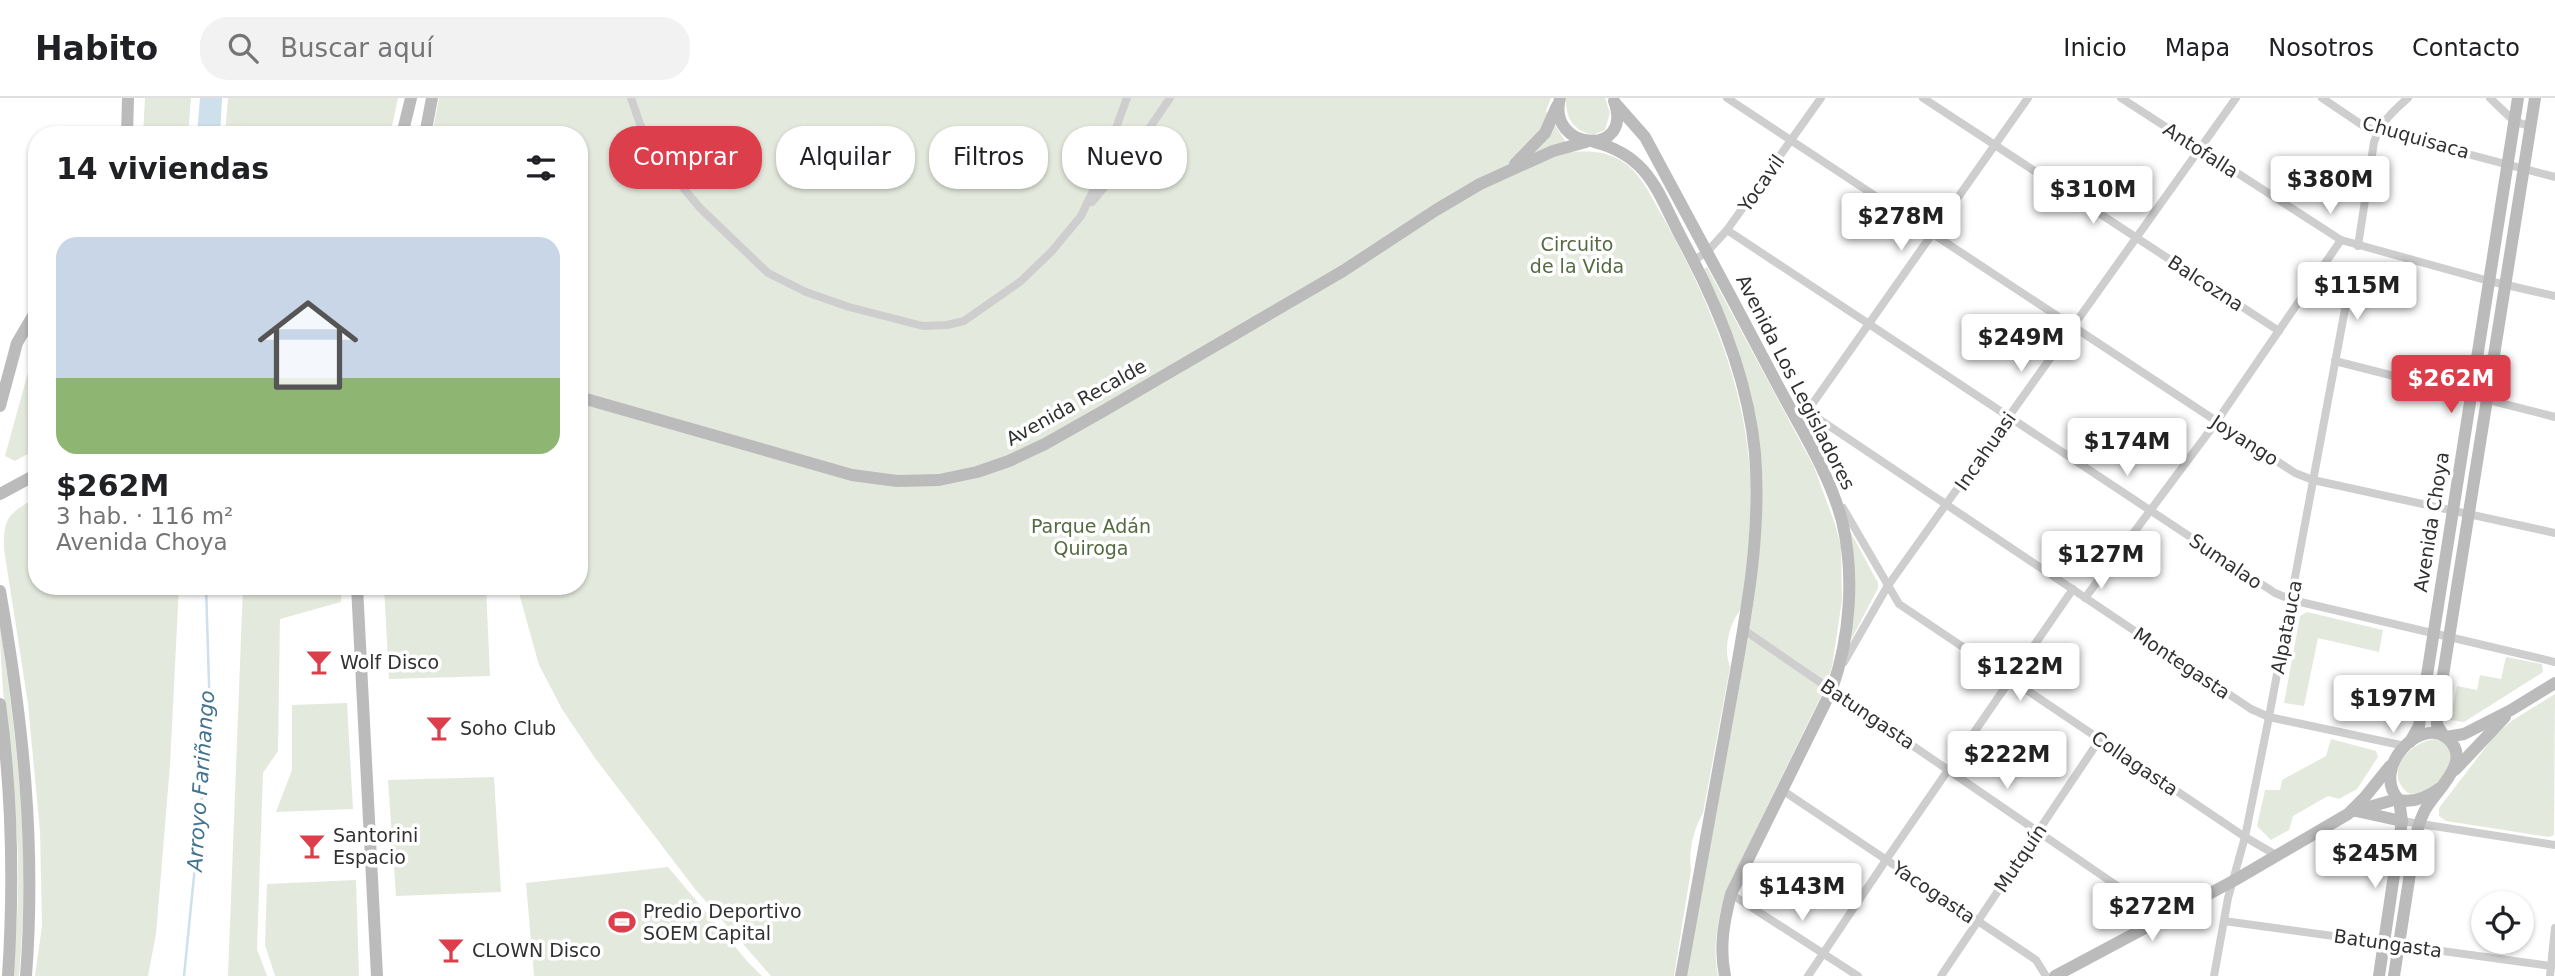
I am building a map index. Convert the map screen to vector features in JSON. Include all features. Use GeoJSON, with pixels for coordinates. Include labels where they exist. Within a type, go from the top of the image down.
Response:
{"type":"FeatureCollection","features":[{"type":"Feature","properties":{"kind":"main road"},"geometry":{"type":"LineString","coordinates":[[127,126],[128,98]]}},
{"type":"Feature","properties":{"kind":"main road"},"geometry":{"type":"LineString","coordinates":[[404,126],[411,98]]}},
{"type":"Feature","properties":{"kind":"main road"},"geometry":{"type":"LineString","coordinates":[[427,126],[432,98]]}},
{"type":"Feature","properties":{"kind":"main road","name":"Avenida Choya"},"geometry":{"type":"LineString","coordinates":[[2407,744],[2418,726],[2518,98]]}},
{"type":"Feature","properties":{"kind":"main road","name":"Avenida Choya"},"geometry":{"type":"LineString","coordinates":[[2445,737],[2438,725],[2437,713],[2535,98]]}},
{"type":"Feature","properties":{"kind":"main road"},"geometry":{"type":"LineString","coordinates":[[1559,102],[1566,129],[1590,142],[1608,136],[1615,127],[1617,114],[1613,101]]}},
{"type":"Feature","properties":{"kind":"main road","name":"Avenida Los Legisladores"},"geometry":{"type":"LineString","coordinates":[[1613,101],[1645,137],[1831,487],[1842,522],[1848,573],[1848,603],[1838,671],[1832,690],[1731,894],[1723,924],[1725,976]]}},
{"type":"Feature","properties":{"kind":"main road","name":"Avenida Recalde"},"geometry":{"type":"LineString","coordinates":[[1507,171],[1545,133],[1559,102]]}},
{"type":"Feature","properties":{"kind":"main road","name":"Avenida Recalde"},"geometry":{"type":"LineString","coordinates":[[588,400],[852,475],[897,481],[939,480],[977,472],[1009,461],[1057,437],[1343,271],[1451,200],[1507,171],[1566,146],[1590,142]]}},
{"type":"Feature","properties":{"kind":"main road","name":"Avenida Los Legisladores"},"geometry":{"type":"LineString","coordinates":[[1590,142],[1615,149],[1631,157],[1645,169],[1693,260],[1724,328],[1738,369],[1755,451],[1755,535],[1744,630],[1681,976]]}},
{"type":"Feature","properties":{"kind":"main road"},"geometry":{"type":"LineString","coordinates":[[0,406],[17,343],[28,324]]}},
{"type":"Feature","properties":{"kind":"main road"},"geometry":{"type":"LineString","coordinates":[[0,494],[28,479]]}},
{"type":"Feature","properties":{"kind":"main road"},"geometry":{"type":"LineString","coordinates":[[0,481],[7,484],[22,483]]}},
{"type":"Feature","properties":{"kind":"main road"},"geometry":{"type":"LineString","coordinates":[[0,504],[22,483]]}},
{"type":"Feature","properties":{"kind":"main road"},"geometry":{"type":"LineString","coordinates":[[0,591],[19,713],[29,836],[31,881],[26,976]]}},
{"type":"Feature","properties":{"kind":"main road"},"geometry":{"type":"LineString","coordinates":[[357,595],[377,976]]}},
{"type":"Feature","properties":{"kind":"main road"},"geometry":{"type":"LineString","coordinates":[[2351,812],[2407,744],[2429,734],[2445,737],[2465,734],[2555,683]]}},
{"type":"Feature","properties":{"kind":"main road"},"geometry":{"type":"LineString","coordinates":[[0,704],[8,782],[12,864],[8,976]]}},
{"type":"Feature","properties":{"kind":"main road"},"geometry":{"type":"LineString","coordinates":[[2394,976],[2419,823],[2440,788],[2511,710]]}},
{"type":"Feature","properties":{"kind":"main road"},"geometry":{"type":"LineString","coordinates":[[2445,737],[2456,752],[2455,770]]}},
{"type":"Feature","properties":{"kind":"main road"},"geometry":{"type":"LineString","coordinates":[[2379,976],[2402,821],[2390,779],[2391,765]]}},
{"type":"Feature","properties":{"kind":"main road"},"geometry":{"type":"LineString","coordinates":[[2055,976],[2235,880],[2351,812],[2398,800],[2420,799],[2440,788]]}},
{"type":"Feature","properties":{"kind":"main road"},"geometry":{"type":"LineString","coordinates":[[2351,812],[2402,821]]}},
{"type":"Feature","properties":{"kind":"street"},"geometry":{"type":"LineString","coordinates":[[631,98],[654,152],[700,208],[768,273],[806,292],[923,326],[964,321],[1021,281],[1052,251],[1131,155],[1170,98]]}},
{"type":"Feature","properties":{"kind":"street"},"geometry":{"type":"LineString","coordinates":[[1081,216],[1093,191],[1127,98]]}},
{"type":"Feature","properties":{"kind":"street","name":"Joyango"},"geometry":{"type":"LineString","coordinates":[[1727,98],[2295,473],[2313,480],[2555,533]]}},
{"type":"Feature","properties":{"kind":"street","name":"Yocavil"},"geometry":{"type":"LineString","coordinates":[[1693,260],[1707,252],[1727,230],[1821,98]]}},
{"type":"Feature","properties":{"kind":"street","name":"Balcozna"},"geometry":{"type":"LineString","coordinates":[[1923,98],[2279,331]]}},
{"type":"Feature","properties":{"kind":"street"},"geometry":{"type":"LineString","coordinates":[[1798,424],[2028,98]]}},
{"type":"Feature","properties":{"kind":"street","name":"Antofalla"},"geometry":{"type":"LineString","coordinates":[[2121,98],[2341,240],[2489,281],[2555,296]]}},
{"type":"Feature","properties":{"kind":"street","name":"Incahuasi"},"geometry":{"type":"LineString","coordinates":[[1838,671],[1887,587],[2235,98]]}},
{"type":"Feature","properties":{"kind":"street","name":"Chuquisaca"},"geometry":{"type":"LineString","coordinates":[[2322,98],[2365,127],[2555,177]]}},
{"type":"Feature","properties":{"kind":"street"},"geometry":{"type":"LineString","coordinates":[[2358,246],[2374,142],[2389,115],[2408,98]]}},
{"type":"Feature","properties":{"kind":"street"},"geometry":{"type":"LineString","coordinates":[[2490,98],[2515,122],[2531,126]]}},
{"type":"Feature","properties":{"kind":"street","name":"Sumalao"},"geometry":{"type":"LineString","coordinates":[[1727,230],[2275,593],[2292,600],[2555,662]]}},
{"type":"Feature","properties":{"kind":"street"},"geometry":{"type":"LineString","coordinates":[[2085,598],[2217,421],[2341,240]]}},
{"type":"Feature","properties":{"kind":"street","name":"Alpatauca"},"geometry":{"type":"LineString","coordinates":[[2214,976],[2224,921],[2245,837],[2292,600],[2351,277]]}},
{"type":"Feature","properties":{"kind":"street"},"geometry":{"type":"LineString","coordinates":[[2335,361],[2555,417]]}},
{"type":"Feature","properties":{"kind":"street","name":"Montegasta"},"geometry":{"type":"LineString","coordinates":[[1807,411],[2251,709],[2269,717],[2407,744]]}},
{"type":"Feature","properties":{"kind":"street","name":"Collagasta"},"geometry":{"type":"LineString","coordinates":[[1831,487],[1899,604],[2245,837],[2276,855]]}},
{"type":"Feature","properties":{"kind":"street"},"geometry":{"type":"LineString","coordinates":[[1808,976],[2073,589]]}},
{"type":"Feature","properties":{"kind":"street","name":"Batungasta"},"geometry":{"type":"LineString","coordinates":[[1744,630],[2164,918]]}},
{"type":"Feature","properties":{"kind":"street","name":"Mutquín"},"geometry":{"type":"LineString","coordinates":[[1941,976],[2100,739]]}},
{"type":"Feature","properties":{"kind":"street","name":"Yacogasta"},"geometry":{"type":"LineString","coordinates":[[1782,790],[2036,960],[2046,976]]}},
{"type":"Feature","properties":{"kind":"street"},"geometry":{"type":"LineString","coordinates":[[2402,821],[2555,845]]}},
{"type":"Feature","properties":{"kind":"street"},"geometry":{"type":"LineString","coordinates":[[1731,894],[1858,976]]}},
{"type":"Feature","properties":{"kind":"street","name":"Batungasta"},"geometry":{"type":"LineString","coordinates":[[2224,921],[2552,969]]}},
{"type":"Feature","properties":{"kind":"street"},"geometry":{"type":"LineString","coordinates":[[2552,969],[2555,928]]}},
{"type":"Feature","properties":{"kind":"green space"},"geometry":{"type":"Polygon","coordinates":[[[145,98],[191,98],[189,126],[143,126],[145,98]]]}},
{"type":"Feature","properties":{"kind":"green space"},"geometry":{"type":"Polygon","coordinates":[[[228,98],[398,98],[392,126],[226,126],[228,98]]]}},
{"type":"Feature","properties":{"kind":"green space","name":"Parque Adán Quiroga"},"geometry":{"type":"Polygon","coordinates":[[[439,98],[1551,98],[1546,111],[1572,152],[1598,153],[1617,158],[1636,173],[1651,195],[1707,305],[1729,366],[1745,429],[1751,498],[1741,609],[1728,637],[1730,667],[1703,813],[1691,848],[1691,870],[1674,976],[771,976],[695,889],[595,758],[562,709],[539,665],[520,595],[588,595],[588,126],[434,126],[439,98]]]}},
{"type":"Feature","properties":{"kind":"green space"},"geometry":{"type":"Polygon","coordinates":[[[1566,98],[1605,98],[1610,113],[1605,130],[1593,135],[1575,127],[1567,111],[1566,98]]]}},
{"type":"Feature","properties":{"kind":"green space"},"geometry":{"type":"Polygon","coordinates":[[[1707,267],[1814,467],[1841,547],[1842,600],[1832,667],[1822,694],[1726,891],[1717,933],[1718,976],[1686,976],[1751,617],[1762,518],[1760,451],[1753,404],[1733,335],[1704,269],[1707,267]]]}},
{"type":"Feature","properties":{"kind":"green space"},"geometry":{"type":"Polygon","coordinates":[[[28,373],[28,454],[15,461],[5,456],[28,373]]]}},
{"type":"Feature","properties":{"kind":"green space"},"geometry":{"type":"Polygon","coordinates":[[[28,502],[28,595],[179,595],[170,765],[156,934],[148,976],[35,976],[42,926],[40,831],[28,704],[4,549],[7,522],[28,502]]]}},
{"type":"Feature","properties":{"kind":"green space"},"geometry":{"type":"Polygon","coordinates":[[[1850,531],[1878,583],[1878,588],[1849,644],[1850,531]]]}},
{"type":"Feature","properties":{"kind":"green space"},"geometry":{"type":"Polygon","coordinates":[[[243,595],[341,595],[341,602],[280,619],[278,751],[263,773],[257,949],[267,976],[228,976],[243,595]]]}},
{"type":"Feature","properties":{"kind":"green space"},"geometry":{"type":"Polygon","coordinates":[[[384,595],[486,595],[490,676],[389,679],[384,595]]]}},
{"type":"Feature","properties":{"kind":"green space"},"geometry":{"type":"Polygon","coordinates":[[[2307,612],[2383,630],[2379,652],[2318,638],[2304,706],[2284,703],[2300,616],[2307,612]]]}},
{"type":"Feature","properties":{"kind":"green space"},"geometry":{"type":"Polygon","coordinates":[[[0,624],[22,810],[24,889],[19,976],[13,976],[18,907],[18,855],[2,677],[0,624]]]}},
{"type":"Feature","properties":{"kind":"green space"},"geometry":{"type":"Polygon","coordinates":[[[2506,657],[2542,664],[2543,672],[2464,722],[2450,720],[2457,686],[2477,690],[2480,675],[2501,679],[2506,657]]]}},
{"type":"Feature","properties":{"kind":"green space"},"geometry":{"type":"Polygon","coordinates":[[[2555,694],[2554,835],[2549,837],[2446,821],[2439,816],[2439,808],[2495,735],[2513,720],[2555,694]]]}},
{"type":"Feature","properties":{"kind":"green space"},"geometry":{"type":"Polygon","coordinates":[[[347,703],[353,809],[276,812],[292,770],[292,705],[347,703]]]}},
{"type":"Feature","properties":{"kind":"green space"},"geometry":{"type":"Polygon","coordinates":[[[2331,739],[2376,751],[2378,757],[2357,789],[2339,799],[2328,796],[2293,816],[2289,830],[2271,840],[2257,826],[2265,790],[2280,790],[2282,780],[2326,756],[2331,739]]]}},
{"type":"Feature","properties":{"kind":"green space"},"geometry":{"type":"Polygon","coordinates":[[[2436,739],[2446,745],[2450,753],[2446,773],[2430,789],[2408,793],[2398,776],[2402,759],[2417,745],[2436,739]]]}},
{"type":"Feature","properties":{"kind":"green space"},"geometry":{"type":"Polygon","coordinates":[[[494,777],[501,892],[396,896],[388,780],[494,777]]]}},
{"type":"Feature","properties":{"kind":"green space","name":"Predio Deportivo SOEM Capital"},"geometry":{"type":"Polygon","coordinates":[[[668,867],[762,976],[534,976],[526,883],[668,867]]]}},
{"type":"Feature","properties":{"kind":"green space"},"geometry":{"type":"Polygon","coordinates":[[[356,880],[359,976],[275,976],[265,945],[267,884],[356,880]]]}},
{"type":"Feature","properties":{"kind":"water"},"geometry":{"type":"Polygon","coordinates":[[[200,98],[222,98],[220,126],[198,126],[200,98]]]}},
{"type":"Feature","properties":{"kind":"waterway","name":"Arroyo Fariñango"},"geometry":{"type":"LineString","coordinates":[[184,976],[210,716],[206,595]]}},
{"type":"Feature","properties":{"kind":"place","name":"Wolf Disco"},"geometry":{"type":"Point","coordinates":[319,662]}},
{"type":"Feature","properties":{"kind":"place","name":"Soho Club"},"geometry":{"type":"Point","coordinates":[439,728]}},
{"type":"Feature","properties":{"kind":"place","name":"Santorini Espacio"},"geometry":{"type":"Point","coordinates":[312,846]}},
{"type":"Feature","properties":{"kind":"place","name":"Predio Deportivo SOEM Capital"},"geometry":{"type":"Point","coordinates":[622,922]}},
{"type":"Feature","properties":{"kind":"place","name":"CLOWN Disco"},"geometry":{"type":"Point","coordinates":[451,950]}},
{"type":"Feature","properties":{"kind":"park label","name":"Circuito de la Vida"},"geometry":{"type":"Point","coordinates":[1577,255]}}]}
